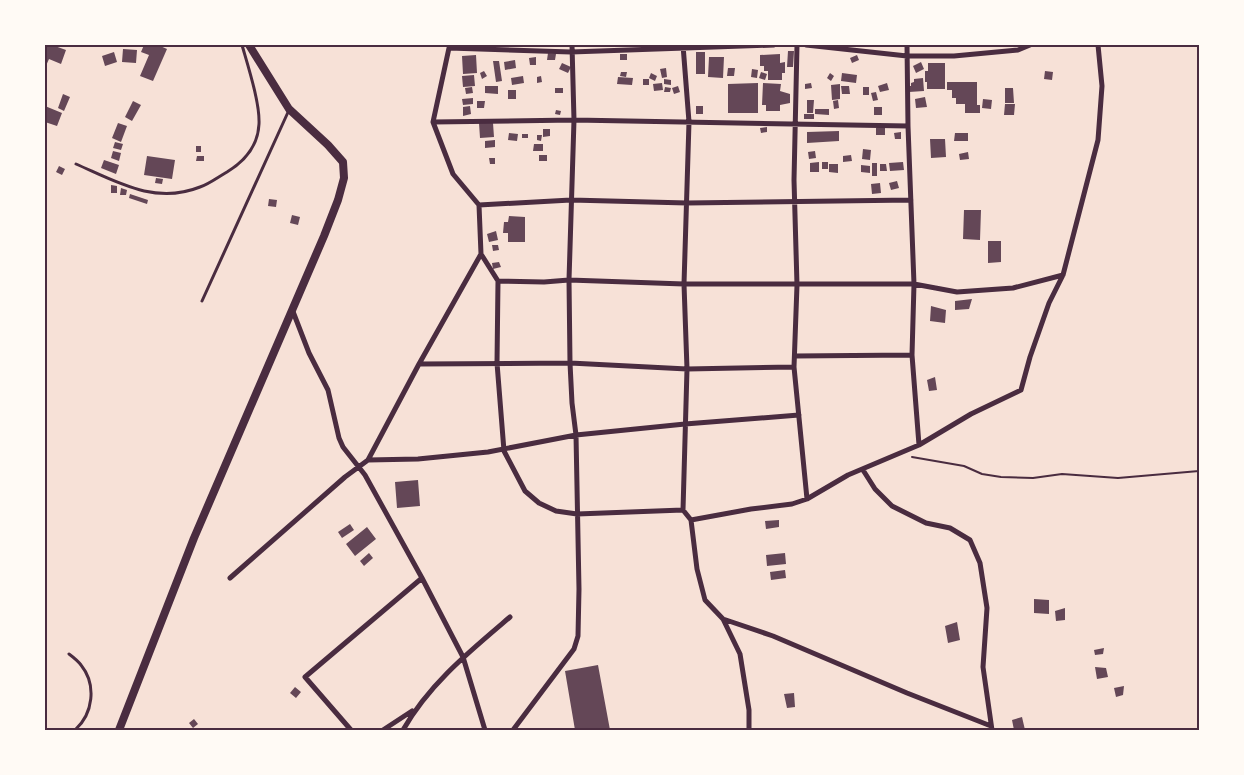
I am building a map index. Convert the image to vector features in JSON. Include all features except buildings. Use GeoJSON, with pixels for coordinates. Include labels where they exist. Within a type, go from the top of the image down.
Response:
{"type":"FeatureCollection","features":[{"type":"Feature","properties":{"kind":"street"},"geometry":{"type":"LineString","coordinates":[[119,730],[194,538],[324,236],[344,178],[343,162],[321,138],[289,109],[249,45]]}},
{"type":"Feature","properties":{"kind":"street"},"geometry":{"type":"LineString","coordinates":[[513,730],[574,649],[578,636],[580,589],[576,435],[570,363],[569,280],[574,120],[572,45]]}},
{"type":"Feature","properties":{"kind":"street"},"geometry":{"type":"LineString","coordinates":[[683,510],[577,514],[556,511],[539,503],[525,491],[504,450],[496,363],[498,281],[481,254],[479,205],[453,174],[433,122],[449,48],[571,52],[774,45]]}},
{"type":"Feature","properties":{"kind":"street"},"geometry":{"type":"LineString","coordinates":[[797,45],[794,180],[797,285],[794,367],[807,499]]}},
{"type":"Feature","properties":{"kind":"street"},"geometry":{"type":"LineString","coordinates":[[806,45],[907,56],[978,54],[1018,50],[1030,45]]}},
{"type":"Feature","properties":{"kind":"street"},"geometry":{"type":"LineString","coordinates":[[907,45],[914,284],[912,356],[919,445]]}},
{"type":"Feature","properties":{"kind":"street"},"geometry":{"type":"LineString","coordinates":[[692,520],[792,504],[807,499],[848,475],[919,445],[971,414],[1021,390],[1043,321],[1063,275],[1098,140],[1102,86],[1098,45]]}},
{"type":"Feature","properties":{"kind":"street"},"geometry":{"type":"LineString","coordinates":[[683,47],[689,122],[684,284],[687,369],[683,510],[692,520],[697,569],[705,600],[723,619],[740,654],[749,710],[749,730]]}},
{"type":"Feature","properties":{"kind":"street"},"geometry":{"type":"LineString","coordinates":[[433,122],[574,120],[908,126]]}},
{"type":"Feature","properties":{"kind":"street"},"geometry":{"type":"LineString","coordinates":[[479,205],[571,200],[687,203],[911,200]]}},
{"type":"Feature","properties":{"kind":"street"},"geometry":{"type":"LineString","coordinates":[[230,578],[368,460],[481,254]]}},
{"type":"Feature","properties":{"kind":"street"},"geometry":{"type":"LineString","coordinates":[[498,281],[544,282],[569,280],[797,285],[914,284],[957,292],[1013,288],[1063,275]]}},
{"type":"Feature","properties":{"kind":"street"},"geometry":{"type":"LineString","coordinates":[[292,309],[309,353],[328,390],[339,438],[343,447],[359,466],[422,578],[463,657],[485,730]]}},
{"type":"Feature","properties":{"kind":"street"},"geometry":{"type":"LineString","coordinates":[[795,356],[912,356]]}},
{"type":"Feature","properties":{"kind":"street"},"geometry":{"type":"LineString","coordinates":[[419,364],[570,363],[687,369],[794,367]]}},
{"type":"Feature","properties":{"kind":"street"},"geometry":{"type":"LineString","coordinates":[[368,460],[418,460],[504,450],[576,435],[799,415]]}},
{"type":"Feature","properties":{"kind":"street"},"geometry":{"type":"LineString","coordinates":[[863,470],[875,489],[892,506],[926,523],[950,528],[970,540],[980,563],[988,608],[983,667],[992,728]]}},
{"type":"Feature","properties":{"kind":"street"},"geometry":{"type":"LineString","coordinates":[[351,730],[305,677],[422,578]]}},
{"type":"Feature","properties":{"kind":"street"},"geometry":{"type":"LineString","coordinates":[[403,730],[414,710],[463,657],[510,617]]}},
{"type":"Feature","properties":{"kind":"street"},"geometry":{"type":"LineString","coordinates":[[723,619],[773,636],[992,728]]}},
{"type":"Feature","properties":{"kind":"street"},"geometry":{"type":"LineString","coordinates":[[383,730],[414,710]]}},
{"type":"Feature","properties":{"kind":"lane"},"geometry":{"type":"LineString","coordinates":[[76,164],[143,192],[163,194],[182,193],[201,187],[233,168],[244,160],[252,149],[259,124],[259,111],[242,45]]}},
{"type":"Feature","properties":{"kind":"lane"},"geometry":{"type":"LineString","coordinates":[[202,301],[289,109]]}},
{"type":"Feature","properties":{"kind":"lane"},"geometry":{"type":"LineString","coordinates":[[69,654],[81,664],[88,677],[91,692],[90,706],[85,718],[75,730]]}},
{"type":"Feature","properties":{"kind":"path"},"geometry":{"type":"LineString","coordinates":[[897,454],[964,466],[982,474],[1001,477],[1033,478],[1062,474],[1118,478],[1199,471]]}}]}
